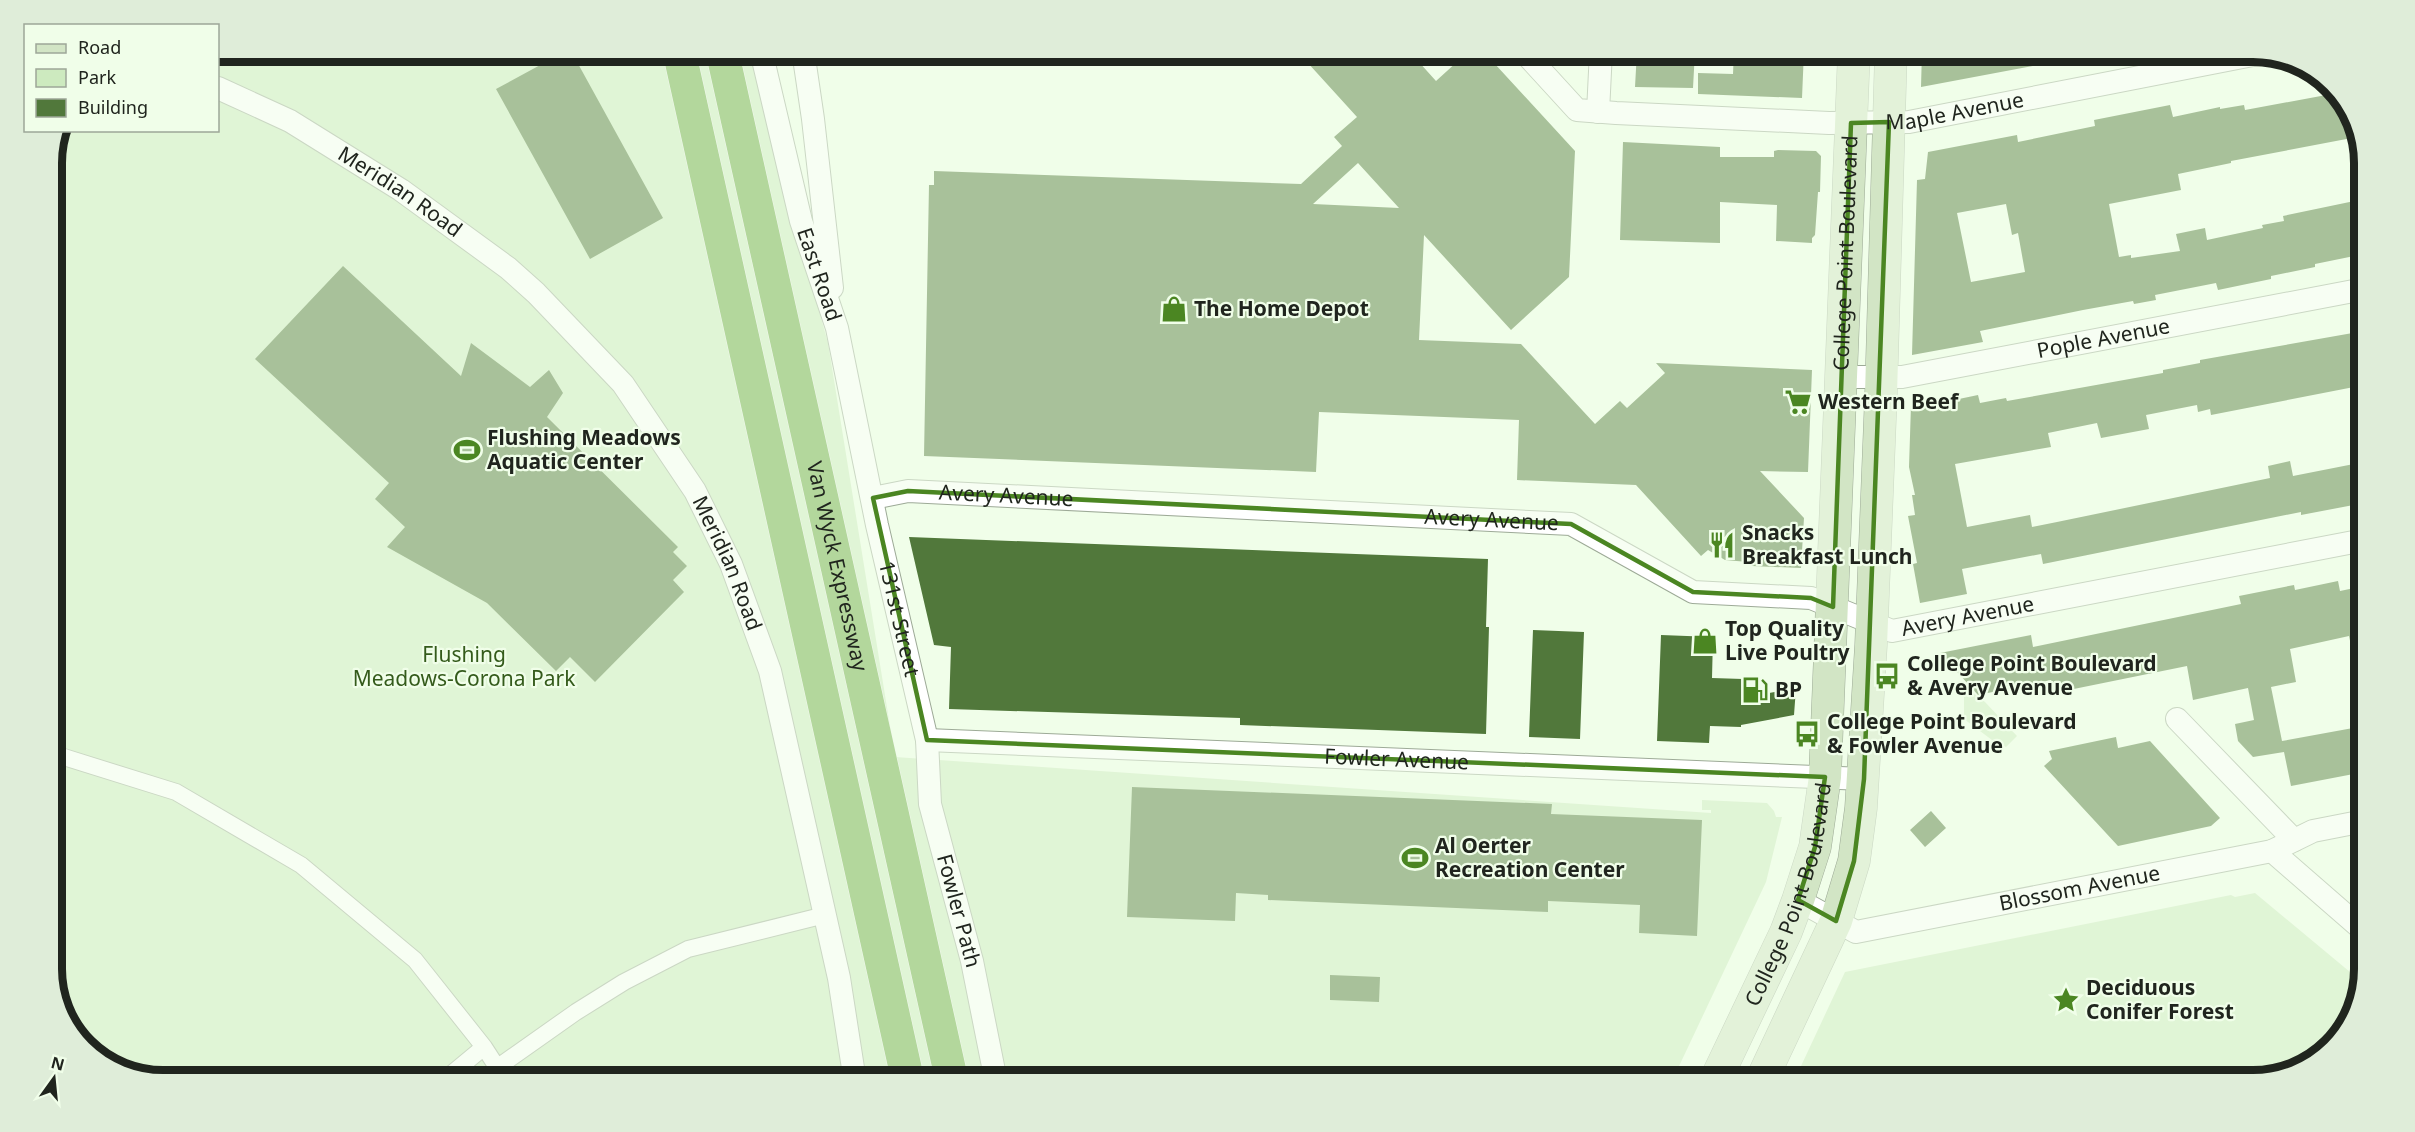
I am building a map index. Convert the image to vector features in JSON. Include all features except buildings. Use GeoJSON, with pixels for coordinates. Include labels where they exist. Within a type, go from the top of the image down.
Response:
{"type":"FeatureCollection","features":[{"type":"Feature","properties":{"kind":"highway","name":"Van Wyck Expressway"},"geometry":{"type":"LineString","coordinates":[[681,62],[906,1070]]}},
{"type":"Feature","properties":{"kind":"highway","name":"Van Wyck Expressway"},"geometry":{"type":"LineString","coordinates":[[724,62],[950,1070]]}},
{"type":"Feature","properties":{"kind":"highway"},"geometry":{"type":"LineString","coordinates":[[888,984],[892,1070]]}},
{"type":"Feature","properties":{"kind":"main road","name":"College Point Boulevard"},"geometry":{"type":"LineString","coordinates":[[1720,1070],[1786,932],[1798,900],[1815,847],[1825,777],[1854,62]]}},
{"type":"Feature","properties":{"kind":"main road","name":"College Point Boulevard"},"geometry":{"type":"LineString","coordinates":[[1766,1070],[1836,921],[1854,861],[1864,779],[1882,377],[1891,62]]}},
{"type":"Feature","properties":{"kind":"street","name":"East Road"},"geometry":{"type":"LineString","coordinates":[[764,62],[801,221],[837,328],[873,498]]}},
{"type":"Feature","properties":{"kind":"street"},"geometry":{"type":"LineString","coordinates":[[805,62],[837,328]]}},
{"type":"Feature","properties":{"kind":"street","name":"Maple Avenue"},"geometry":{"type":"LineString","coordinates":[[1533,62],[1577,110],[1851,123],[1909,122],[2217,62]]}},
{"type":"Feature","properties":{"kind":"street"},"geometry":{"type":"LineString","coordinates":[[1598,112],[1600,62]]}},
{"type":"Feature","properties":{"kind":"street","name":"Meridian Road"},"geometry":{"type":"LineString","coordinates":[[219,88],[290,121],[401,190],[508,268],[536,293],[623,384],[695,491],[742,591],[770,670],[839,978],[853,1070]]}},
{"type":"Feature","properties":{"kind":"street","name":"Pople Avenue"},"geometry":{"type":"LineString","coordinates":[[1841,377],[1902,377],[2353,291]]}},
{"type":"Feature","properties":{"kind":"street","name":"Avery Avenue"},"geometry":{"type":"LineString","coordinates":[[873,498],[908,491],[1571,524],[1693,592],[1811,598],[1892,631],[2353,542]]}},
{"type":"Feature","properties":{"kind":"street","name":"131st Street"},"geometry":{"type":"LineString","coordinates":[[873,498],[927,740]]}},
{"type":"Feature","properties":{"kind":"street"},"geometry":{"type":"LineString","coordinates":[[2176,719],[2294,840]]}},
{"type":"Feature","properties":{"kind":"street","name":"Fowler Avenue"},"geometry":{"type":"LineString","coordinates":[[927,740],[1864,779]]}},
{"type":"Feature","properties":{"kind":"street","name":"Fowler Path"},"geometry":{"type":"LineString","coordinates":[[927,740],[930,804],[972,961],[994,1070]]}},
{"type":"Feature","properties":{"kind":"street"},"geometry":{"type":"LineString","coordinates":[[62,756],[176,792],[301,865],[415,960],[484,1047],[499,1070]]}},
{"type":"Feature","properties":{"kind":"street","name":"Blossom Avenue"},"geometry":{"type":"LineString","coordinates":[[1798,900],[1856,932],[2272,850],[2313,831],[2354,823]]}},
{"type":"Feature","properties":{"kind":"street"},"geometry":{"type":"LineString","coordinates":[[2272,850],[2354,922]]}},
{"type":"Feature","properties":{"kind":"street"},"geometry":{"type":"LineString","coordinates":[[507,1070],[576,1012],[624,982],[688,949],[825,915]]}},
{"type":"Feature","properties":{"kind":"street"},"geometry":{"type":"LineString","coordinates":[[456,1070],[484,1047]]}},
{"type":"Feature","properties":{"kind":"highlighted area"},"geometry":{"type":"Polygon","coordinates":[[[1889,122],[1864,779],[1854,861],[1836,921],[1798,900],[1815,847],[1825,777],[927,740],[873,498],[908,491],[1571,524],[1693,592],[1811,598],[1833,607],[1851,123],[1889,122]]]}},
{"type":"Feature","properties":{"kind":"green space","name":"Flushing Meadows-Corona Park"},"geometry":{"type":"Polygon","coordinates":[[[219,62],[754,62],[772,143],[828,343],[895,757],[1711,813],[1711,810],[1702,810],[1702,800],[1767,803],[1776,817],[1782,817],[1766,882],[1677,1070],[162,1070],[143,1069],[124,1063],[101,1050],[79,1026],[67,1002],[62,976],[62,156],[67,132],[219,132],[219,62]]]}},
{"type":"Feature","properties":{"kind":"green space"},"geometry":{"type":"Polygon","coordinates":[[[1968,689],[1985,702],[2017,736],[2006,747],[1992,740],[1964,719],[1964,690],[1968,689]]]}},
{"type":"Feature","properties":{"kind":"green space"},"geometry":{"type":"Polygon","coordinates":[[[2255,893],[2353,975],[2346,1008],[2328,1036],[2309,1053],[2285,1065],[2266,1070],[1799,1070],[1845,972],[2231,895],[2235,897],[2255,893]]]}},
{"type":"Feature","properties":{"kind":"place","name":"The Home Depot"},"geometry":{"type":"Point","coordinates":[1174,309]}},
{"type":"Feature","properties":{"kind":"place","name":"Western Beef"},"geometry":{"type":"Point","coordinates":[1798,402]}},
{"type":"Feature","properties":{"kind":"place","name":"Flushing Meadows Aquatic Center"},"geometry":{"type":"Point","coordinates":[467,450]}},
{"type":"Feature","properties":{"kind":"place","name":"Snacks Breakfast Lunch"},"geometry":{"type":"Point","coordinates":[1722,545]}},
{"type":"Feature","properties":{"kind":"place","name":"Top Quality Live Poultry"},"geometry":{"type":"Point","coordinates":[1705,641]}},
{"type":"Feature","properties":{"kind":"place","name":"College Point Boulevard & Avery Avenue"},"geometry":{"type":"Point","coordinates":[1887,676]}},
{"type":"Feature","properties":{"kind":"place","name":"BP"},"geometry":{"type":"Point","coordinates":[1755,690]}},
{"type":"Feature","properties":{"kind":"place","name":"College Point Boulevard & Fowler Avenue"},"geometry":{"type":"Point","coordinates":[1807,734]}},
{"type":"Feature","properties":{"kind":"place","name":"Al Oerter Recreation Center"},"geometry":{"type":"Point","coordinates":[1415,858]}},
{"type":"Feature","properties":{"kind":"place","name":"Deciduous Conifer Forest"},"geometry":{"type":"Point","coordinates":[2066,1000]}}]}
